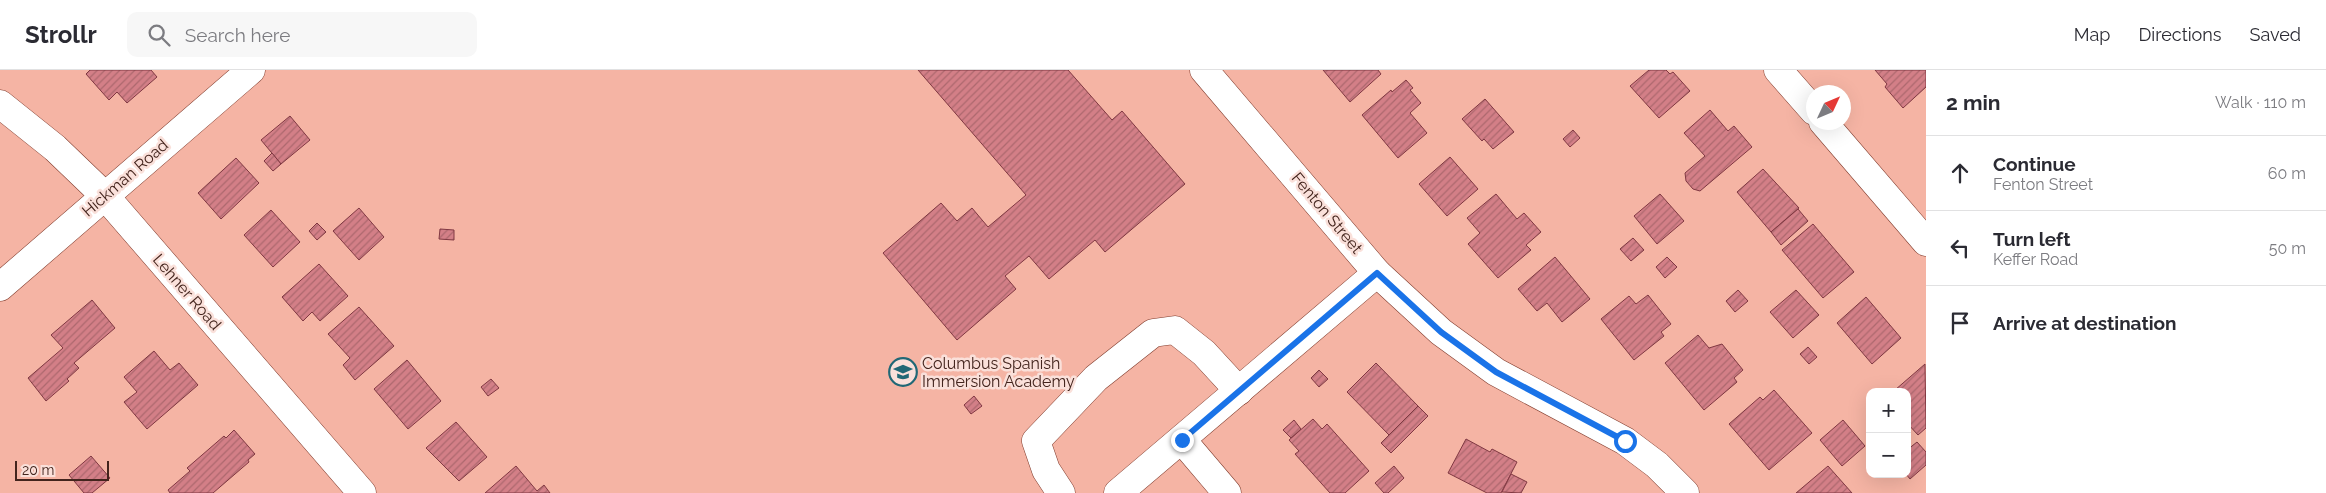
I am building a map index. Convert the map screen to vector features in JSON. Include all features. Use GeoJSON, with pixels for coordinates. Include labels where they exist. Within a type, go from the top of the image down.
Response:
{"type":"FeatureCollection","features":[{"type":"Feature","properties":{"kind":"street","name":"Hickman Road"},"geometry":{"type":"LineString","coordinates":[[0,287],[251,70]]}},
{"type":"Feature","properties":{"kind":"street","name":"Fenton Street"},"geometry":{"type":"LineString","coordinates":[[1204,70],[1377,273],[1441,332],[1496,372],[1625,441],[1657,466],[1685,493]]}},
{"type":"Feature","properties":{"kind":"street"},"geometry":{"type":"LineString","coordinates":[[1778,70],[1806,102]]}},
{"type":"Feature","properties":{"kind":"street","name":"Lehner Road"},"geometry":{"type":"LineString","coordinates":[[0,104],[55,148],[105,196],[362,493]]}},
{"type":"Feature","properties":{"kind":"street"},"geometry":{"type":"LineString","coordinates":[[1831,130],[1926,242]]}},
{"type":"Feature","properties":{"kind":"street"},"geometry":{"type":"LineString","coordinates":[[1118,493],[1377,273]]}},
{"type":"Feature","properties":{"kind":"street"},"geometry":{"type":"LineString","coordinates":[[1061,493],[1046,470],[1036,440],[1096,378],[1152,334],[1175,330],[1204,353],[1239,391]]}},
{"type":"Feature","properties":{"kind":"street"},"geometry":{"type":"LineString","coordinates":[[1182,440],[1227,493]]}},
{"type":"Feature","properties":{"kind":"building"},"geometry":{"type":"Polygon","coordinates":[[[90,70],[151,70],[157,77],[127,103],[117,92],[109,100],[86,74],[90,70]]]}},
{"type":"Feature","properties":{"kind":"building"},"geometry":{"type":"Polygon","coordinates":[[[918,70],[1068,70],[1112,120],[1122,111],[1185,184],[1105,252],[1095,240],[1049,279],[1029,256],[1005,276],[1016,289],[957,340],[883,253],[941,203],[957,221],[972,208],[988,227],[1026,195],[918,70]]]}},
{"type":"Feature","properties":{"kind":"building"},"geometry":{"type":"Polygon","coordinates":[[[1323,70],[1378,70],[1381,74],[1350,102],[1323,70]]]}},
{"type":"Feature","properties":{"kind":"building"},"geometry":{"type":"Polygon","coordinates":[[[1649,70],[1666,70],[1670,74],[1673,72],[1690,91],[1659,118],[1630,86],[1649,70]]]}},
{"type":"Feature","properties":{"kind":"building"},"geometry":{"type":"Polygon","coordinates":[[[1875,70],[1926,70],[1926,87],[1903,108],[1885,87],[1887,84],[1875,70]]]}},
{"type":"Feature","properties":{"kind":"building"},"geometry":{"type":"Polygon","coordinates":[[[1406,80],[1413,88],[1410,90],[1421,103],[1410,113],[1427,133],[1398,158],[1362,115],[1391,90],[1392,92],[1406,80]]]}},
{"type":"Feature","properties":{"kind":"building"},"geometry":{"type":"Polygon","coordinates":[[[1485,99],[1514,132],[1493,149],[1484,139],[1482,141],[1462,119],[1485,99]]]}},
{"type":"Feature","properties":{"kind":"building"},"geometry":{"type":"Polygon","coordinates":[[[1710,110],[1728,131],[1734,126],[1752,147],[1700,191],[1693,189],[1686,181],[1685,173],[1705,156],[1684,133],[1710,110]]]}},
{"type":"Feature","properties":{"kind":"building"},"geometry":{"type":"Polygon","coordinates":[[[290,116],[310,140],[281,164],[261,140],[290,116]]]}},
{"type":"Feature","properties":{"kind":"building"},"geometry":{"type":"Polygon","coordinates":[[[1573,130],[1580,138],[1570,147],[1563,139],[1573,130]]]}},
{"type":"Feature","properties":{"kind":"building"},"geometry":{"type":"Polygon","coordinates":[[[272,153],[281,164],[273,171],[264,161],[272,153]]]}},
{"type":"Feature","properties":{"kind":"building"},"geometry":{"type":"Polygon","coordinates":[[[1450,157],[1478,189],[1447,216],[1419,184],[1450,157]]]}},
{"type":"Feature","properties":{"kind":"building"},"geometry":{"type":"Polygon","coordinates":[[[236,158],[259,183],[221,219],[198,193],[236,158]]]}},
{"type":"Feature","properties":{"kind":"building"},"geometry":{"type":"Polygon","coordinates":[[[1763,169],[1799,208],[1771,232],[1737,192],[1763,169]]]}},
{"type":"Feature","properties":{"kind":"building"},"geometry":{"type":"Polygon","coordinates":[[[1496,194],[1517,219],[1524,213],[1541,232],[1526,245],[1531,250],[1498,278],[1468,244],[1480,233],[1467,218],[1496,194]]]}},
{"type":"Feature","properties":{"kind":"building"},"geometry":{"type":"Polygon","coordinates":[[[1660,194],[1684,221],[1657,244],[1634,216],[1660,194]]]}},
{"type":"Feature","properties":{"kind":"building"},"geometry":{"type":"Polygon","coordinates":[[[359,208],[384,237],[359,260],[333,231],[359,208]]]}},
{"type":"Feature","properties":{"kind":"building"},"geometry":{"type":"Polygon","coordinates":[[[1798,209],[1808,221],[1781,245],[1771,232],[1798,209]]]}},
{"type":"Feature","properties":{"kind":"building"},"geometry":{"type":"Polygon","coordinates":[[[271,210],[300,242],[273,267],[244,235],[271,210]]]}},
{"type":"Feature","properties":{"kind":"building"},"geometry":{"type":"Polygon","coordinates":[[[317,223],[326,232],[317,240],[309,231],[317,223]]]}},
{"type":"Feature","properties":{"kind":"building"},"geometry":{"type":"Polygon","coordinates":[[[1813,224],[1854,272],[1823,298],[1782,250],[1813,224]]]}},
{"type":"Feature","properties":{"kind":"building"},"geometry":{"type":"Polygon","coordinates":[[[440,229],[454,230],[454,240],[439,239],[440,229]]]}},
{"type":"Feature","properties":{"kind":"building"},"geometry":{"type":"Polygon","coordinates":[[[1633,238],[1644,250],[1631,261],[1620,249],[1633,238]]]}},
{"type":"Feature","properties":{"kind":"building"},"geometry":{"type":"Polygon","coordinates":[[[1555,257],[1590,299],[1562,322],[1547,303],[1537,311],[1518,289],[1555,257]]]}},
{"type":"Feature","properties":{"kind":"building"},"geometry":{"type":"Polygon","coordinates":[[[1667,257],[1677,267],[1665,278],[1656,267],[1667,257]]]}},
{"type":"Feature","properties":{"kind":"building"},"geometry":{"type":"Polygon","coordinates":[[[319,264],[348,296],[320,321],[312,312],[303,321],[282,297],[319,264]]]}},
{"type":"Feature","properties":{"kind":"building"},"geometry":{"type":"Polygon","coordinates":[[[1738,290],[1748,301],[1735,312],[1726,301],[1738,290]]]}},
{"type":"Feature","properties":{"kind":"building"},"geometry":{"type":"Polygon","coordinates":[[[1796,290],[1819,315],[1793,338],[1770,312],[1796,290]]]}},
{"type":"Feature","properties":{"kind":"building"},"geometry":{"type":"Polygon","coordinates":[[[1648,295],[1671,324],[1661,332],[1664,336],[1634,360],[1601,319],[1629,296],[1636,304],[1648,295]]]}},
{"type":"Feature","properties":{"kind":"building"},"geometry":{"type":"Polygon","coordinates":[[[1866,297],[1901,338],[1872,364],[1837,323],[1866,297]]]}},
{"type":"Feature","properties":{"kind":"building"},"geometry":{"type":"Polygon","coordinates":[[[92,300],[115,328],[74,363],[79,368],[67,379],[69,381],[46,401],[28,378],[63,348],[51,335],[92,300]]]}},
{"type":"Feature","properties":{"kind":"building"},"geometry":{"type":"Polygon","coordinates":[[[359,307],[394,346],[355,380],[343,365],[350,358],[328,334],[359,307]]]}},
{"type":"Feature","properties":{"kind":"building"},"geometry":{"type":"Polygon","coordinates":[[[1698,335],[1709,348],[1722,344],[1743,370],[1734,378],[1737,382],[1704,410],[1665,363],[1698,335]]]}},
{"type":"Feature","properties":{"kind":"building"},"geometry":{"type":"Polygon","coordinates":[[[1808,347],[1817,357],[1809,364],[1800,354],[1808,347]]]}},
{"type":"Feature","properties":{"kind":"building"},"geometry":{"type":"Polygon","coordinates":[[[154,351],[170,370],[179,363],[198,385],[147,429],[124,402],[137,392],[124,377],[154,351]]]}},
{"type":"Feature","properties":{"kind":"building"},"geometry":{"type":"Polygon","coordinates":[[[407,360],[441,401],[408,429],[374,389],[407,360]]]}},
{"type":"Feature","properties":{"kind":"building"},"geometry":{"type":"Polygon","coordinates":[[[1376,363],[1418,406],[1389,435],[1347,392],[1376,363]]]}},
{"type":"Feature","properties":{"kind":"building"},"geometry":{"type":"Polygon","coordinates":[[[1925,364],[1926,428],[1918,435],[1911,427],[1911,388],[1897,388],[1925,364]]]}},
{"type":"Feature","properties":{"kind":"building"},"geometry":{"type":"Polygon","coordinates":[[[1319,370],[1328,379],[1319,387],[1311,378],[1319,370]]]}},
{"type":"Feature","properties":{"kind":"building"},"geometry":{"type":"Polygon","coordinates":[[[491,379],[499,388],[488,396],[481,387],[491,379]]]}},
{"type":"Feature","properties":{"kind":"building"},"geometry":{"type":"Polygon","coordinates":[[[1774,390],[1812,433],[1769,470],[1729,424],[1760,397],[1763,400],[1774,390]]]}},
{"type":"Feature","properties":{"kind":"building"},"geometry":{"type":"Polygon","coordinates":[[[974,396],[982,406],[971,414],[964,405],[974,396]]]}},
{"type":"Feature","properties":{"kind":"building"},"geometry":{"type":"Polygon","coordinates":[[[1418,406],[1428,416],[1391,453],[1381,443],[1418,406]]]}},
{"type":"Feature","properties":{"kind":"building"},"geometry":{"type":"Polygon","coordinates":[[[1313,419],[1322,429],[1327,424],[1369,471],[1345,493],[1330,493],[1295,454],[1299,451],[1289,440],[1313,419]]]}},
{"type":"Feature","properties":{"kind":"building"},"geometry":{"type":"Polygon","coordinates":[[[1294,420],[1301,429],[1291,438],[1283,430],[1294,420]]]}},
{"type":"Feature","properties":{"kind":"building"},"geometry":{"type":"Polygon","coordinates":[[[1843,420],[1865,446],[1842,466],[1820,440],[1843,420]]]}},
{"type":"Feature","properties":{"kind":"building"},"geometry":{"type":"Polygon","coordinates":[[[456,422],[487,457],[459,481],[426,448],[456,422]]]}},
{"type":"Feature","properties":{"kind":"building"},"geometry":{"type":"Polygon","coordinates":[[[234,430],[255,454],[248,460],[249,462],[213,493],[170,493],[168,490],[190,471],[187,468],[224,436],[226,438],[234,430]]]}},
{"type":"Feature","properties":{"kind":"building"},"geometry":{"type":"Polygon","coordinates":[[[1466,439],[1490,452],[1492,449],[1517,462],[1501,493],[1487,493],[1448,473],[1466,439]]]}},
{"type":"Feature","properties":{"kind":"building"},"geometry":{"type":"Polygon","coordinates":[[[1917,442],[1926,452],[1926,465],[1910,479],[1911,478],[1911,447],[1917,442]]]}},
{"type":"Feature","properties":{"kind":"building"},"geometry":{"type":"Polygon","coordinates":[[[91,456],[110,478],[92,493],[84,493],[69,475],[91,456]]]}},
{"type":"Feature","properties":{"kind":"building"},"geometry":{"type":"Polygon","coordinates":[[[516,466],[537,491],[544,485],[550,493],[485,493],[516,466]]]}},
{"type":"Feature","properties":{"kind":"building"},"geometry":{"type":"Polygon","coordinates":[[[1394,466],[1404,478],[1388,493],[1384,493],[1375,483],[1394,466]]]}},
{"type":"Feature","properties":{"kind":"building"},"geometry":{"type":"Polygon","coordinates":[[[1828,466],[1852,493],[1796,493],[1828,466]]]}},
{"type":"Feature","properties":{"kind":"building"},"geometry":{"type":"Polygon","coordinates":[[[1511,474],[1527,482],[1521,493],[1502,492],[1511,474]]]}},
{"type":"Feature","properties":{"kind":"place","name":"Columbus Spanish Immersion Academy"},"geometry":{"type":"Point","coordinates":[903,372]}},
{"type":"Feature","properties":{"kind":"route"},"geometry":{"type":"LineString","coordinates":[[1182,440],[1377,273],[1441,332],[1496,372],[1625,441]]}}]}
